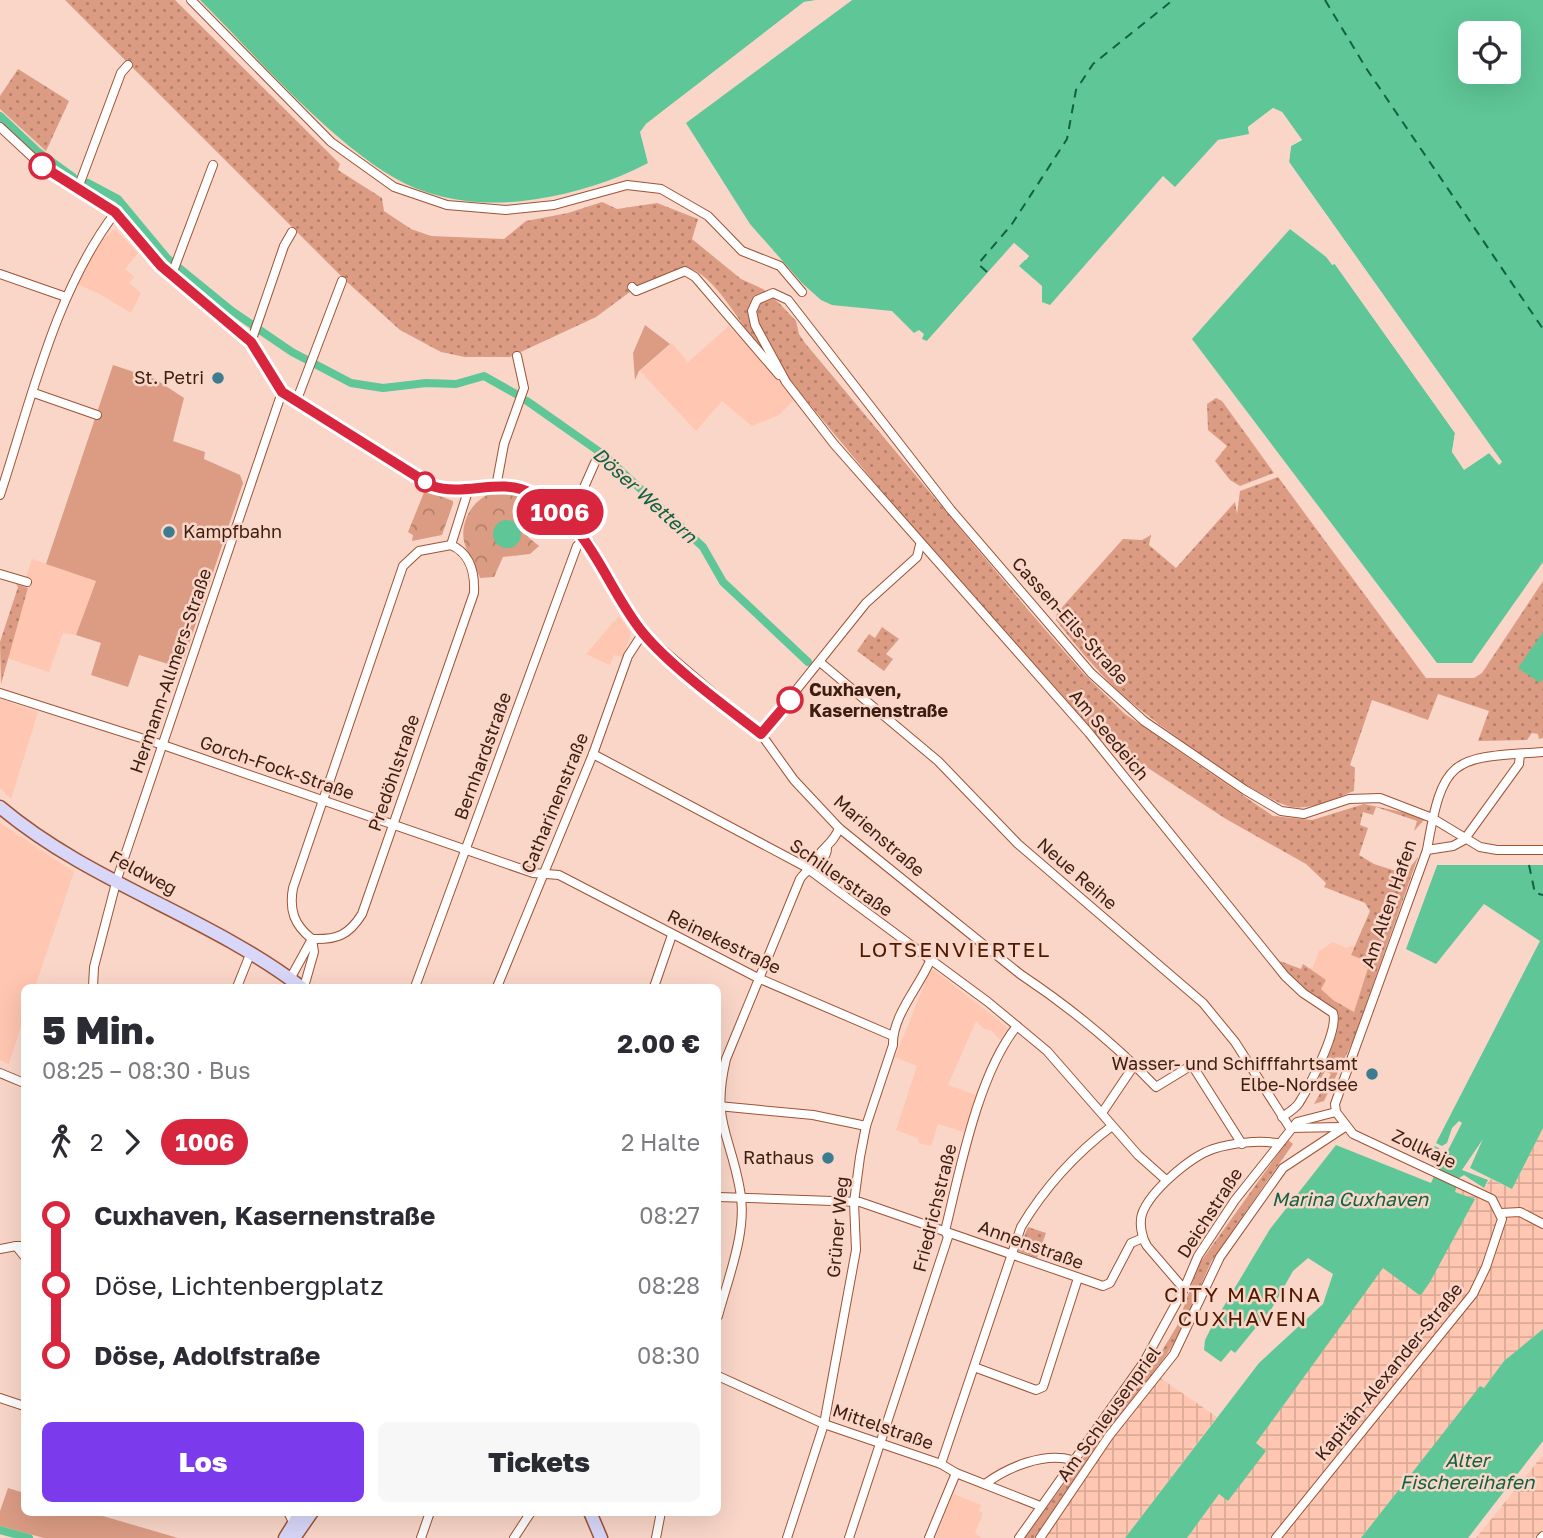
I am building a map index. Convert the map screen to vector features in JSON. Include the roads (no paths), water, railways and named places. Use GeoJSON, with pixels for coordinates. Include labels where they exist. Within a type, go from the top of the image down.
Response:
{"type":"FeatureCollection","features":[{"type":"Feature","properties":{"kind":"street"},"geometry":{"type":"LineString","coordinates":[[191,0],[331,142],[394,187],[447,205],[506,210],[554,205],[627,185],[661,189],[705,214],[746,254],[780,266],[802,292]]}},
{"type":"Feature","properties":{"kind":"street"},"geometry":{"type":"LineString","coordinates":[[78,188],[121,74],[128,65]]}},
{"type":"Feature","properties":{"kind":"street"},"geometry":{"type":"LineString","coordinates":[[0,127],[42,166],[115,213],[175,268],[251,342],[282,392],[432,486],[468,491],[496,486],[504,444],[524,388],[517,356]]}},
{"type":"Feature","properties":{"kind":"street"},"geometry":{"type":"LineString","coordinates":[[175,268],[213,165]]}},
{"type":"Feature","properties":{"kind":"street"},"geometry":{"type":"LineString","coordinates":[[0,495],[66,297],[85,259],[115,213]]}},
{"type":"Feature","properties":{"kind":"street"},"geometry":{"type":"LineString","coordinates":[[251,342],[284,246],[292,232]]}},
{"type":"Feature","properties":{"kind":"street","name":"Am Seedeich"},"geometry":{"type":"LineString","coordinates":[[632,287],[636,291],[685,271],[695,276],[920,545],[1089,733],[1285,976],[1303,993],[1333,1013],[1335,1027],[1307,1088],[1297,1106],[1282,1117]]}},
{"type":"Feature","properties":{"kind":"street"},"geometry":{"type":"LineString","coordinates":[[0,274],[66,297]]}},
{"type":"Feature","properties":{"kind":"street"},"geometry":{"type":"LineString","coordinates":[[296,402],[342,281]]}},
{"type":"Feature","properties":{"kind":"street","name":"Am Seedeich"},"geometry":{"type":"LineString","coordinates":[[786,382],[755,325],[752,311],[762,295],[773,293],[788,300],[803,318]]}},
{"type":"Feature","properties":{"kind":"street","name":"Cassen-Eils-Straße"},"geometry":{"type":"LineString","coordinates":[[803,318],[951,510],[1091,673],[1129,709],[1244,790],[1281,811],[1304,814],[1349,799],[1370,797],[1390,801],[1432,818]]}},
{"type":"Feature","properties":{"kind":"street","name":"Hermann-Allmers-Straße"},"geometry":{"type":"LineString","coordinates":[[93,984],[93,967],[117,879],[282,392]]}},
{"type":"Feature","properties":{"kind":"street"},"geometry":{"type":"LineString","coordinates":[[34,393],[97,415]]}},
{"type":"Feature","properties":{"kind":"street"},"geometry":{"type":"LineString","coordinates":[[569,521],[597,458]]}},
{"type":"Feature","properties":{"kind":"street","name":"Marienstraße"},"geometry":{"type":"LineString","coordinates":[[496,486],[528,491],[569,521],[586,538],[643,633],[761,734],[794,780],[839,828],[1135,1065],[1156,1087],[1192,1065],[1242,1144]]}},
{"type":"Feature","properties":{"kind":"street"},"geometry":{"type":"LineString","coordinates":[[298,984],[314,952],[312,939],[295,922],[291,899],[322,800],[403,566],[419,551],[451,545],[468,491]]}},
{"type":"Feature","properties":{"kind":"street","name":"Bernhardstraße"},"geometry":{"type":"LineString","coordinates":[[416,984],[577,546],[586,538]]}},
{"type":"Feature","properties":{"kind":"street","name":"Predöhlstraße"},"geometry":{"type":"LineString","coordinates":[[312,939],[334,939],[355,926],[362,914],[474,593],[473,569],[458,548],[451,545]]}},
{"type":"Feature","properties":{"kind":"street"},"geometry":{"type":"LineString","coordinates":[[761,734],[821,663],[866,603],[917,557],[920,545]]}},
{"type":"Feature","properties":{"kind":"street"},"geometry":{"type":"LineString","coordinates":[[0,574],[27,582]]}},
{"type":"Feature","properties":{"kind":"street","name":"Catharinenstraße"},"geometry":{"type":"LineString","coordinates":[[498,984],[593,754],[628,656],[643,633]]}},
{"type":"Feature","properties":{"kind":"street","name":"Neue Reihe"},"geometry":{"type":"LineString","coordinates":[[821,663],[938,761],[1018,844],[1203,1003],[1236,1042],[1290,1128]]}},
{"type":"Feature","properties":{"kind":"street","name":"Gorch-Fock-Straße"},"geometry":{"type":"LineString","coordinates":[[0,693],[163,745],[533,873],[543,873]]}},
{"type":"Feature","properties":{"kind":"street","name":"Am Alten Hafen"},"geometry":{"type":"LineString","coordinates":[[1336,1112],[1336,1095],[1363,1030],[1426,850],[1432,818],[1445,780],[1455,767],[1478,756],[1543,751]]}},
{"type":"Feature","properties":{"kind":"street","name":"Schillerstraße"},"geometry":{"type":"LineString","coordinates":[[593,754],[811,866],[1017,1026],[1071,1076],[1112,1126],[1166,1180]]}},
{"type":"Feature","properties":{"kind":"street"},"geometry":{"type":"LineString","coordinates":[[1426,850],[1453,846],[1464,840],[1516,769],[1520,754]]}},
{"type":"Feature","properties":{"kind":"street","name":"Feldweg"},"geometry":{"type":"LineString","coordinates":[[0,807],[52,845],[251,952],[298,984]]}},
{"type":"Feature","properties":{"kind":"street"},"geometry":{"type":"LineString","coordinates":[[1432,818],[1464,840],[1497,850],[1543,849]]}},
{"type":"Feature","properties":{"kind":"street"},"geometry":{"type":"LineString","coordinates":[[721,1088],[726,1059],[758,978],[811,866],[822,861],[827,855],[827,848],[839,828]]}},
{"type":"Feature","properties":{"kind":"street","name":"Reinekestraße"},"geometry":{"type":"LineString","coordinates":[[543,873],[559,875],[758,978],[892,1036]]}},
{"type":"Feature","properties":{"kind":"street"},"geometry":{"type":"LineString","coordinates":[[655,984],[672,935]]}},
{"type":"Feature","properties":{"kind":"street"},"geometry":{"type":"LineString","coordinates":[[298,984],[312,939]]}},
{"type":"Feature","properties":{"kind":"street"},"geometry":{"type":"LineString","coordinates":[[238,984],[251,952]]}},
{"type":"Feature","properties":{"kind":"street","name":"Grüner Weg"},"geometry":{"type":"LineString","coordinates":[[787,1538],[824,1424],[856,1250],[854,1202],[866,1126],[893,1045],[892,1036],[930,961]]}},
{"type":"Feature","properties":{"kind":"street","name":"Friedrichstraße"},"geometry":{"type":"LineString","coordinates":[[849,1538],[948,1237],[945,1231],[979,1107],[1003,1043],[1017,1026]]}},
{"type":"Feature","properties":{"kind":"street"},"geometry":{"type":"LineString","coordinates":[[1101,1113],[1135,1065]]}},
{"type":"Feature","properties":{"kind":"street"},"geometry":{"type":"LineString","coordinates":[[0,1073],[21,1082]]}},
{"type":"Feature","properties":{"kind":"street"},"geometry":{"type":"LineString","coordinates":[[721,1106],[777,1111],[866,1126]]}},
{"type":"Feature","properties":{"kind":"street"},"geometry":{"type":"LineString","coordinates":[[1305,1127],[1336,1112]]}},
{"type":"Feature","properties":{"kind":"street","name":"Zollkaje"},"geometry":{"type":"LineString","coordinates":[[1336,1112],[1353,1134],[1492,1199],[1501,1213]]}},
{"type":"Feature","properties":{"kind":"street","name":"Deichstraße"},"geometry":{"type":"LineString","coordinates":[[1019,1538],[1144,1362],[1184,1289],[1198,1256],[1278,1143],[1290,1128],[1310,1117],[1336,1112]]}},
{"type":"Feature","properties":{"kind":"street"},"geometry":{"type":"LineString","coordinates":[[721,1118],[741,1199],[739,1230],[721,1304]]}},
{"type":"Feature","properties":{"kind":"street"},"geometry":{"type":"LineString","coordinates":[[941,1464],[1021,1227],[1040,1196],[1086,1146],[1112,1126]]}},
{"type":"Feature","properties":{"kind":"street"},"geometry":{"type":"LineString","coordinates":[[1290,1128],[1345,1127]]}},
{"type":"Feature","properties":{"kind":"street","name":"Am Schleusenpriel"},"geometry":{"type":"LineString","coordinates":[[1040,1538],[1109,1436],[1174,1354],[1220,1257],[1283,1168],[1345,1127]]}},
{"type":"Feature","properties":{"kind":"street"},"geometry":{"type":"LineString","coordinates":[[1317,1128],[1323,1143]]}},
{"type":"Feature","properties":{"kind":"street"},"geometry":{"type":"LineString","coordinates":[[1184,1289],[1143,1238],[1142,1214],[1166,1180],[1204,1154],[1242,1144],[1278,1143]]}},
{"type":"Feature","properties":{"kind":"street","name":"Annenstraße"},"geometry":{"type":"LineString","coordinates":[[721,1197],[854,1202],[945,1231],[1078,1279],[1107,1286],[1131,1243],[1143,1238]]}},
{"type":"Feature","properties":{"kind":"street"},"geometry":{"type":"LineString","coordinates":[[1501,1213],[1520,1212],[1543,1224]]}},
{"type":"Feature","properties":{"kind":"street","name":"Kapitän-Alexander-Straße"},"geometry":{"type":"LineString","coordinates":[[1276,1538],[1473,1294],[1486,1267],[1500,1226],[1501,1213]]}},
{"type":"Feature","properties":{"kind":"street"},"geometry":{"type":"LineString","coordinates":[[0,1249],[20,1246]]}},
{"type":"Feature","properties":{"kind":"street"},"geometry":{"type":"LineString","coordinates":[[974,1367],[1036,1390],[1043,1387],[1078,1279]]}},
{"type":"Feature","properties":{"kind":"street","name":"Mittelstraße"},"geometry":{"type":"LineString","coordinates":[[721,1377],[824,1424],[941,1464],[956,1473],[1040,1506]]}},
{"type":"Feature","properties":{"kind":"street"},"geometry":{"type":"LineString","coordinates":[[0,1398],[21,1405]]}},
{"type":"Feature","properties":{"kind":"street"},"geometry":{"type":"LineString","coordinates":[[985,1484],[999,1474],[1045,1458],[1060,1457],[1072,1460]]}},
{"type":"Feature","properties":{"kind":"street"},"geometry":{"type":"LineString","coordinates":[[929,1538],[956,1473]]}},
{"type":"Feature","properties":{"kind":"street"},"geometry":{"type":"LineString","coordinates":[[290,1516],[297,1533]]}},
{"type":"Feature","properties":{"kind":"street"},"geometry":{"type":"LineString","coordinates":[[285,1538],[297,1533],[309,1516]]}},
{"type":"Feature","properties":{"kind":"street"},"geometry":{"type":"LineString","coordinates":[[421,1538],[429,1516]]}},
{"type":"Feature","properties":{"kind":"street"},"geometry":{"type":"LineString","coordinates":[[514,1538],[528,1516]]}},
{"type":"Feature","properties":{"kind":"street"},"geometry":{"type":"LineString","coordinates":[[592,1516],[601,1538]]}},
{"type":"Feature","properties":{"kind":"street"},"geometry":{"type":"LineString","coordinates":[[656,1538],[659,1516]]}},
{"type":"Feature","properties":{"kind":"water"},"geometry":{"type":"Polygon","coordinates":[[[200,0],[816,0],[804,2],[646,124],[641,132],[648,163],[580,190],[537,199],[495,203],[453,199],[426,192],[397,179],[367,160],[307,108],[200,0]]]}},
{"type":"Feature","properties":{"kind":"water"},"geometry":{"type":"Polygon","coordinates":[[[852,0],[1543,0],[1543,562],[1472,663],[1437,663],[1192,339],[1290,229],[1334,263],[1455,433],[1452,452],[1465,469],[1489,453],[1502,462],[1289,162],[1291,146],[1302,140],[1282,112],[1273,108],[1248,127],[1249,134],[1218,140],[1175,187],[1163,176],[1050,305],[1042,302],[1042,286],[1019,266],[1029,256],[1014,243],[927,341],[922,339],[924,334],[919,330],[914,333],[892,311],[832,305],[821,300],[802,283],[750,224],[686,123],[852,0]]]}},
{"type":"Feature","properties":{"kind":"water"},"geometry":{"type":"Polygon","coordinates":[[[507,520],[517,524],[521,534],[517,544],[507,548],[497,544],[493,534],[497,524],[507,520]]]}},
{"type":"Feature","properties":{"kind":"water"},"geometry":{"type":"Polygon","coordinates":[[[1543,632],[1543,679],[1540,683],[1518,668],[1543,632]]]}},
{"type":"Feature","properties":{"kind":"water","name":"Marina Cuxhaven"},"geometry":{"type":"Polygon","coordinates":[[[1437,865],[1543,865],[1543,1128],[1512,1189],[1470,1168],[1483,1139],[1462,1170],[1488,1180],[1484,1188],[1464,1175],[1459,1178],[1455,1192],[1475,1199],[1421,1295],[1383,1268],[1256,1443],[1266,1451],[1228,1501],[1219,1494],[1187,1538],[1125,1538],[1259,1363],[1323,1304],[1333,1274],[1308,1258],[1293,1271],[1272,1308],[1235,1353],[1231,1350],[1221,1362],[1204,1350],[1205,1340],[1212,1326],[1270,1229],[1336,1145],[1431,1183],[1439,1165],[1425,1155],[1429,1147],[1433,1150],[1434,1146],[1439,1148],[1440,1156],[1444,1158],[1462,1123],[1459,1121],[1452,1128],[1447,1143],[1442,1146],[1436,1143],[1540,941],[1484,904],[1436,964],[1406,949],[1437,865]]]}},
{"type":"Feature","properties":{"kind":"water","name":"Alter Fischereihafen"},"geometry":{"type":"Polygon","coordinates":[[[1543,1329],[1543,1441],[1468,1538],[1361,1538],[1480,1386],[1484,1388],[1504,1361],[1543,1329]]]}},
{"type":"Feature","properties":{"kind":"waterway","name":"Döser Wettern"},"geometry":{"type":"LineString","coordinates":[[0,116],[37,151],[73,177]]}},
{"type":"Feature","properties":{"kind":"waterway","name":"Döser Wettern"},"geometry":{"type":"LineString","coordinates":[[88,183],[118,199],[167,258],[232,311],[292,352],[351,383],[383,388],[426,383],[456,384],[484,376],[516,394]]}},
{"type":"Feature","properties":{"kind":"waterway","name":"Döser Wettern"},"geometry":{"type":"LineString","coordinates":[[527,401],[604,455],[703,547],[723,582],[808,662]]}},
{"type":"Feature","properties":{"kind":"waterway"},"geometry":{"type":"LineString","coordinates":[[0,1530],[29,1538]]}},
{"type":"Feature","properties":{"kind":"place","name":"St. Petri"},"geometry":{"type":"Point","coordinates":[218,378]}},
{"type":"Feature","properties":{"kind":"place","name":"Kampfbahn"},"geometry":{"type":"Point","coordinates":[169,532]}},
{"type":"Feature","properties":{"kind":"place","name":"Cuxhaven, Kasernenstraße"},"geometry":{"type":"Point","coordinates":[790,700]}},
{"type":"Feature","properties":{"kind":"place","name":"Wasser- und Schifffahrtsamt Elbe-Nordsee"},"geometry":{"type":"Point","coordinates":[1372,1074]}},
{"type":"Feature","properties":{"kind":"place","name":"Rathaus"},"geometry":{"type":"Point","coordinates":[828,1158]}},
{"type":"Feature","properties":{"kind":"district","name":"LOTSENVIERTEL"},"geometry":{"type":"Point","coordinates":[955,950]}},
{"type":"Feature","properties":{"kind":"district","name":"CITY MARINA CUXHAVEN"},"geometry":{"type":"Point","coordinates":[1243,1307]}}]}
